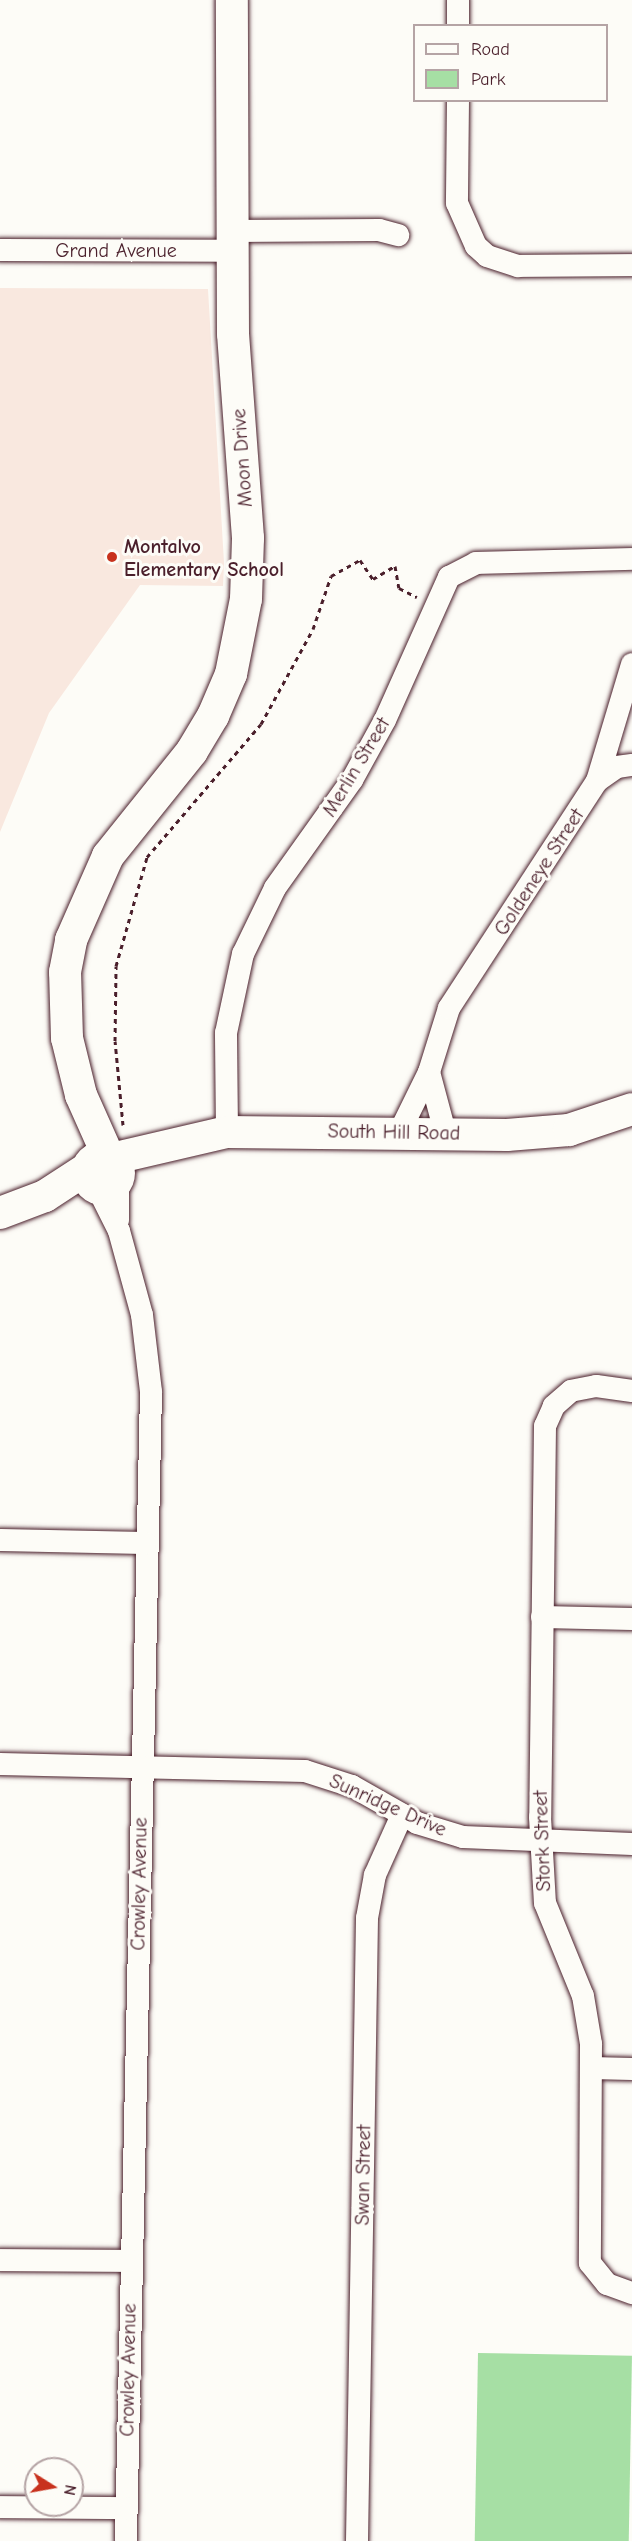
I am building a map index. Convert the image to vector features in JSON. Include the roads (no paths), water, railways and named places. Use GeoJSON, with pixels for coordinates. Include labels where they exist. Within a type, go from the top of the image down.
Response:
{"type":"FeatureCollection","features":[{"type":"Feature","properties":{"kind":"street","name":"Moon Drive"},"geometry":{"type":"LineString","coordinates":[[105,1169],[73,1067],[65,1008],[65,972],[80,911],[108,856],[192,751],[213,716],[242,632],[248,538],[232,241],[232,0]]}},
{"type":"Feature","properties":{"kind":"street"},"geometry":{"type":"LineString","coordinates":[[458,0],[458,24]]}},
{"type":"Feature","properties":{"kind":"street"},"geometry":{"type":"LineString","coordinates":[[458,102],[457,203],[476,246],[487,256],[518,266],[632,265]]}},
{"type":"Feature","properties":{"kind":"street","name":"Grand Avenue"},"geometry":{"type":"LineString","coordinates":[[0,250],[232,241],[379,230],[398,235]]}},
{"type":"Feature","properties":{"kind":"street","name":"Merlin Street"},"geometry":{"type":"LineString","coordinates":[[227,1132],[226,1033],[243,954],[275,888],[352,780],[386,720],[435,604],[449,577],[476,563],[632,559]]}},
{"type":"Feature","properties":{"kind":"street","name":"Goldeneye Street"},"geometry":{"type":"LineString","coordinates":[[400,1131],[429,1072],[449,1008],[597,781],[632,664]]}},
{"type":"Feature","properties":{"kind":"street"},"geometry":{"type":"LineString","coordinates":[[597,781],[617,766],[632,765]]}},
{"type":"Feature","properties":{"kind":"street"},"geometry":{"type":"LineString","coordinates":[[429,1072],[445,1132]]}},
{"type":"Feature","properties":{"kind":"street","name":"South Hill Road"},"geometry":{"type":"LineString","coordinates":[[0,1213],[105,1169],[227,1132],[551,1132],[632,1109]]}},
{"type":"Feature","properties":{"kind":"street","name":"Crowley Avenue"},"geometry":{"type":"LineString","coordinates":[[105,1169],[148,1354],[126,2541]]}},
{"type":"Feature","properties":{"kind":"street","name":"Stork Street"},"geometry":{"type":"LineString","coordinates":[[626,2293],[590,2263],[591,2068],[583,1996],[545,1903],[540,1842],[543,1441],[554,1406],[571,1391],[588,1387],[632,1391]]}},
{"type":"Feature","properties":{"kind":"street"},"geometry":{"type":"LineString","coordinates":[[0,1540],[145,1543]]}},
{"type":"Feature","properties":{"kind":"street"},"geometry":{"type":"LineString","coordinates":[[542,1617],[632,1619]]}},
{"type":"Feature","properties":{"kind":"street","name":"Sunridge Drive"},"geometry":{"type":"LineString","coordinates":[[0,1764],[142,1763],[305,1771],[352,1786],[402,1815],[463,1838],[632,1844]]}},
{"type":"Feature","properties":{"kind":"street","name":"Swan Street"},"geometry":{"type":"LineString","coordinates":[[357,2541],[367,1918],[375,1875],[402,1815]]}},
{"type":"Feature","properties":{"kind":"street"},"geometry":{"type":"LineString","coordinates":[[591,2068],[632,2068]]}},
{"type":"Feature","properties":{"kind":"street"},"geometry":{"type":"LineString","coordinates":[[0,2260],[130,2261]]}},
{"type":"Feature","properties":{"kind":"street"},"geometry":{"type":"LineString","coordinates":[[0,2507],[126,2508]]}},
{"type":"Feature","properties":{"kind":"place","name":"Montalvo Elementary School"},"geometry":{"type":"Point","coordinates":[112,557]}}]}
